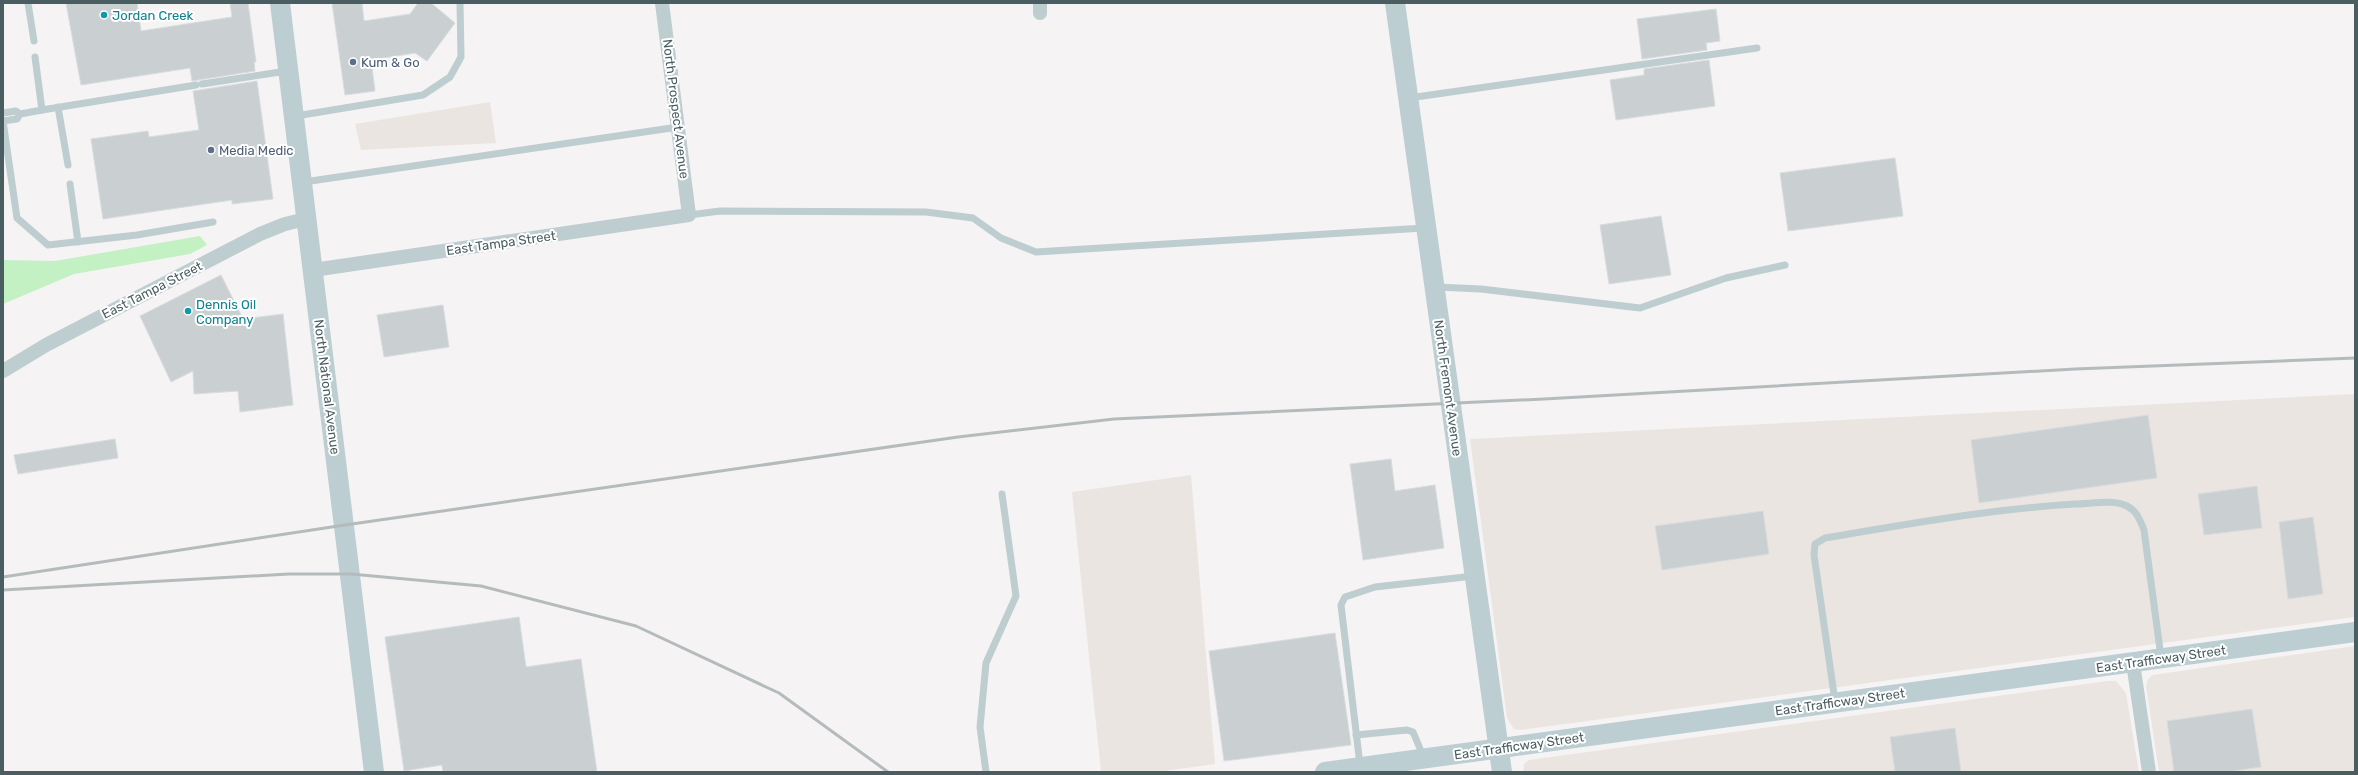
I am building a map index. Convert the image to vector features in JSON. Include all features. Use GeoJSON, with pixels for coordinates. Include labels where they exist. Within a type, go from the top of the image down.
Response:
{"type":"FeatureCollection","features":[{"type":"Feature","properties":{"kind":"main road","name":"North National Avenue"},"geometry":{"type":"LineString","coordinates":[[280,3],[374,772]]}},
{"type":"Feature","properties":{"kind":"main road","name":"North Fremont Avenue"},"geometry":{"type":"LineString","coordinates":[[1395,3],[1502,772]]}},
{"type":"Feature","properties":{"kind":"main road","name":"East Trafficway Street"},"geometry":{"type":"LineString","coordinates":[[1325,772],[2355,632]]}},
{"type":"Feature","properties":{"kind":"street","name":"North Prospect Avenue"},"geometry":{"type":"LineString","coordinates":[[662,3],[689,215]]}},
{"type":"Feature","properties":{"kind":"street","name":"East Tampa Street"},"geometry":{"type":"LineString","coordinates":[[313,270],[689,215]]}},
{"type":"Feature","properties":{"kind":"street","name":"East Tampa Street"},"geometry":{"type":"LineString","coordinates":[[3,371],[46,345],[260,234],[285,224],[306,219]]}},
{"type":"Feature","properties":{"kind":"street"},"geometry":{"type":"LineString","coordinates":[[2133,663],[2149,772]]}},
{"type":"Feature","properties":{"kind":"lane"},"geometry":{"type":"LineString","coordinates":[[28,3],[34,41]]}},
{"type":"Feature","properties":{"kind":"lane"},"geometry":{"type":"LineString","coordinates":[[294,117],[423,95],[450,77],[461,57],[460,3]]}},
{"type":"Feature","properties":{"kind":"lane"},"geometry":{"type":"LineString","coordinates":[[1409,98],[1757,48]]}},
{"type":"Feature","properties":{"kind":"lane"},"geometry":{"type":"LineString","coordinates":[[35,57],[42,110]]}},
{"type":"Feature","properties":{"kind":"lane"},"geometry":{"type":"LineString","coordinates":[[3,113],[16,111],[20,114],[288,71]]}},
{"type":"Feature","properties":{"kind":"lane"},"geometry":{"type":"LineString","coordinates":[[58,108],[68,165]]}},
{"type":"Feature","properties":{"kind":"lane"},"geometry":{"type":"LineString","coordinates":[[20,114],[17,119],[3,121],[18,218],[48,245],[213,222]]}},
{"type":"Feature","properties":{"kind":"lane"},"geometry":{"type":"LineString","coordinates":[[302,182],[678,127]]}},
{"type":"Feature","properties":{"kind":"lane"},"geometry":{"type":"LineString","coordinates":[[70,184],[78,242]]}},
{"type":"Feature","properties":{"kind":"lane"},"geometry":{"type":"LineString","coordinates":[[689,215],[720,211],[926,212],[973,218],[1001,238],[1036,252],[1427,228]]}},
{"type":"Feature","properties":{"kind":"lane"},"geometry":{"type":"LineString","coordinates":[[1434,287],[1481,289],[1640,308],[1726,278],[1785,265]]}},
{"type":"Feature","properties":{"kind":"lane"},"geometry":{"type":"LineString","coordinates":[[986,772],[980,727],[986,663],[1016,596],[1002,494]]}},
{"type":"Feature","properties":{"kind":"lane"},"geometry":{"type":"LineString","coordinates":[[1836,703],[1814,555],[1815,544],[1824,538],[1929,520],[2056,506],[2110,502],[2126,506],[2137,514],[2144,530],[2162,659]]}},
{"type":"Feature","properties":{"kind":"lane"},"geometry":{"type":"LineString","coordinates":[[1360,767],[1340,605],[1345,597],[1375,587],[1474,576]]}},
{"type":"Feature","properties":{"kind":"lane"},"geometry":{"type":"LineString","coordinates":[[1356,735],[1407,730],[1413,732],[1424,759]]}},
{"type":"Feature","properties":{"kind":"shaded area"},"geometry":{"type":"Polygon","coordinates":[[[490,102],[496,143],[361,150],[355,124],[490,102]]]}},
{"type":"Feature","properties":{"kind":"shaded area"},"geometry":{"type":"Polygon","coordinates":[[[2355,394],[2355,617],[1521,730],[1514,729],[1507,718],[1470,439],[2355,394]]]}},
{"type":"Feature","properties":{"kind":"shaded area"},"geometry":{"type":"Polygon","coordinates":[[[1191,475],[1215,764],[1157,772],[1101,772],[1072,492],[1191,475]]]}},
{"type":"Feature","properties":{"kind":"shaded area"},"geometry":{"type":"Polygon","coordinates":[[[2355,646],[2355,772],[2159,772],[2146,686],[2148,679],[2153,675],[2355,646]]]}},
{"type":"Feature","properties":{"kind":"shaded area"},"geometry":{"type":"Polygon","coordinates":[[[2116,681],[2126,693],[2139,772],[1523,772],[1524,764],[1529,760],[2116,681]]]}},
{"type":"Feature","properties":{"kind":"green space"},"geometry":{"type":"Polygon","coordinates":[[[200,236],[207,245],[190,254],[74,274],[3,304],[3,260],[55,261],[200,236]]]}},
{"type":"Feature","properties":{"kind":"building"},"geometry":{"type":"Polygon","coordinates":[[[66,3],[137,3],[141,31],[232,17],[230,3],[248,3],[256,62],[254,62],[255,71],[192,81],[190,68],[81,85],[66,3]]]}},
{"type":"Feature","properties":{"kind":"building"},"geometry":{"type":"Polygon","coordinates":[[[332,3],[362,3],[364,21],[410,14],[418,3],[431,3],[455,23],[427,61],[415,53],[371,60],[375,91],[345,95],[332,3]]]}},
{"type":"Feature","properties":{"kind":"building"},"geometry":{"type":"Polygon","coordinates":[[[1716,9],[1720,41],[1706,43],[1707,50],[1642,59],[1637,19],[1716,9]]]}},
{"type":"Feature","properties":{"kind":"building"},"geometry":{"type":"Polygon","coordinates":[[[1709,60],[1715,106],[1616,120],[1610,80],[1644,75],[1644,69],[1709,60]]]}},
{"type":"Feature","properties":{"kind":"building"},"geometry":{"type":"Polygon","coordinates":[[[257,81],[273,199],[232,204],[232,200],[103,219],[91,139],[148,131],[149,137],[199,130],[193,91],[257,81]]]}},
{"type":"Feature","properties":{"kind":"building"},"geometry":{"type":"Polygon","coordinates":[[[1895,158],[1903,216],[1788,231],[1780,173],[1895,158]]]}},
{"type":"Feature","properties":{"kind":"building"},"geometry":{"type":"Polygon","coordinates":[[[1661,216],[1671,275],[1609,284],[1600,225],[1661,216]]]}},
{"type":"Feature","properties":{"kind":"building"},"geometry":{"type":"Polygon","coordinates":[[[221,275],[243,319],[283,314],[293,405],[240,412],[238,391],[194,394],[193,371],[171,382],[140,316],[221,275]]]}},
{"type":"Feature","properties":{"kind":"building"},"geometry":{"type":"Polygon","coordinates":[[[443,305],[449,347],[384,357],[377,315],[443,305]]]}},
{"type":"Feature","properties":{"kind":"building"},"geometry":{"type":"Polygon","coordinates":[[[2148,415],[2157,478],[1979,503],[1971,440],[2148,415]]]}},
{"type":"Feature","properties":{"kind":"building"},"geometry":{"type":"Polygon","coordinates":[[[115,439],[118,458],[18,474],[14,455],[115,439]]]}},
{"type":"Feature","properties":{"kind":"building"},"geometry":{"type":"Polygon","coordinates":[[[1391,459],[1395,491],[1435,485],[1444,548],[1363,560],[1350,464],[1391,459]]]}},
{"type":"Feature","properties":{"kind":"building"},"geometry":{"type":"Polygon","coordinates":[[[2257,486],[2262,528],[2204,535],[2198,494],[2257,486]]]}},
{"type":"Feature","properties":{"kind":"building"},"geometry":{"type":"Polygon","coordinates":[[[1763,511],[1769,554],[1662,570],[1655,526],[1763,511]]]}},
{"type":"Feature","properties":{"kind":"building"},"geometry":{"type":"Polygon","coordinates":[[[2313,517],[2323,594],[2288,599],[2279,522],[2313,517]]]}},
{"type":"Feature","properties":{"kind":"building"},"geometry":{"type":"Polygon","coordinates":[[[519,617],[526,667],[581,659],[597,772],[443,772],[442,765],[404,771],[385,637],[519,617]]]}},
{"type":"Feature","properties":{"kind":"building"},"geometry":{"type":"Polygon","coordinates":[[[1335,633],[1351,745],[1224,761],[1209,651],[1335,633]]]}},
{"type":"Feature","properties":{"kind":"building"},"geometry":{"type":"Polygon","coordinates":[[[2252,709],[2261,767],[2228,772],[2174,772],[2167,721],[2252,709]]]}},
{"type":"Feature","properties":{"kind":"building"},"geometry":{"type":"Polygon","coordinates":[[[1955,728],[1961,772],[1895,772],[1890,737],[1955,728]]]}},
{"type":"Feature","properties":{"kind":"railway"},"geometry":{"type":"LineString","coordinates":[[3,577],[345,525],[958,437],[1114,419],[1544,399],[2075,369],[2355,358]]}},
{"type":"Feature","properties":{"kind":"railway"},"geometry":{"type":"LineString","coordinates":[[3,590],[289,574],[351,574],[481,586],[636,626],[779,693],[888,772]]}},
{"type":"Feature","properties":{"kind":"place","name":"Jordan Creek"},"geometry":{"type":"Point","coordinates":[104,15]}},
{"type":"Feature","properties":{"kind":"place","name":"Kum & Go"},"geometry":{"type":"Point","coordinates":[353,62]}},
{"type":"Feature","properties":{"kind":"place","name":"Media Medic"},"geometry":{"type":"Point","coordinates":[211,150]}},
{"type":"Feature","properties":{"kind":"place","name":"Dennis Oil Company"},"geometry":{"type":"Point","coordinates":[188,311]}}]}
